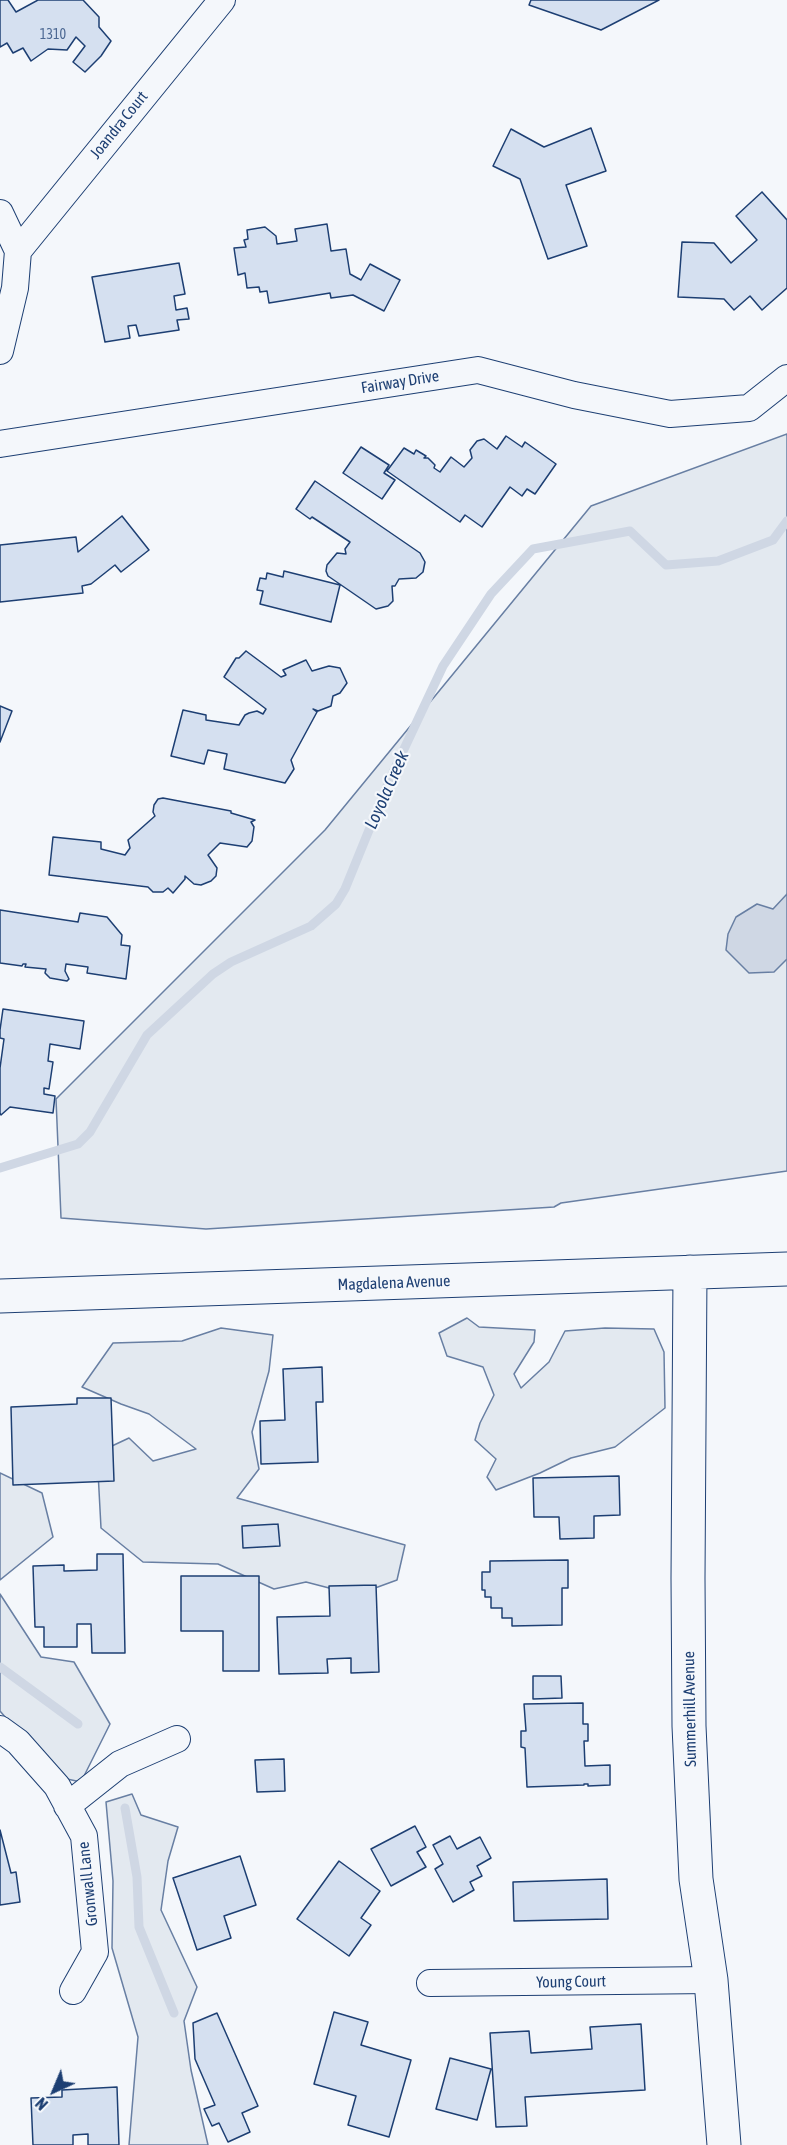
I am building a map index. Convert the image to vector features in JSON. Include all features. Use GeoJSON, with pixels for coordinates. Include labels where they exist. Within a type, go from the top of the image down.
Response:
{"type":"FeatureCollection","features":[{"type":"Feature","properties":{"kind":"street","name":"Joandra Court"},"geometry":{"type":"LineString","coordinates":[[18,251],[222,0]]}},
{"type":"Feature","properties":{"kind":"street"},"geometry":{"type":"LineString","coordinates":[[0,213],[18,251],[15,288],[0,351]]}},
{"type":"Feature","properties":{"kind":"street","name":"Fairway Drive"},"geometry":{"type":"LineString","coordinates":[[0,444],[478,370],[574,395],[670,414],[749,408],[787,378]]}},
{"type":"Feature","properties":{"kind":"street","name":"Magdalena Avenue"},"geometry":{"type":"LineString","coordinates":[[0,1296],[787,1269]]}},
{"type":"Feature","properties":{"kind":"street","name":"Summerhill Avenue"},"geometry":{"type":"LineString","coordinates":[[690,1272],[689,1726],[696,1879],[711,1980],[724,2145]]}},
{"type":"Feature","properties":{"kind":"street","name":"Gronwall Lane"},"geometry":{"type":"LineString","coordinates":[[0,1729],[18,1742],[57,1786],[84,1836],[95,1952],[73,1991]]}},
{"type":"Feature","properties":{"kind":"street"},"geometry":{"type":"LineString","coordinates":[[68,1806],[120,1764],[177,1739]]}},
{"type":"Feature","properties":{"kind":"street","name":"Young Court"},"geometry":{"type":"LineString","coordinates":[[430,1983],[711,1980]]}},
{"type":"Feature","properties":{"kind":"shaded area"},"geometry":{"type":"Polygon","coordinates":[[[787,434],[787,1171],[561,1203],[554,1207],[206,1229],[61,1218],[56,1099],[325,830],[591,506],[787,434]]]}},
{"type":"Feature","properties":{"kind":"shaded area"},"geometry":{"type":"Polygon","coordinates":[[[787,894],[787,959],[774,972],[749,973],[726,950],[728,934],[736,917],[757,904],[773,909],[787,894]]]}},
{"type":"Feature","properties":{"kind":"shaded area"},"geometry":{"type":"Polygon","coordinates":[[[467,1318],[479,1327],[535,1330],[534,1342],[514,1374],[521,1388],[549,1362],[565,1331],[605,1328],[654,1329],[664,1352],[665,1408],[615,1447],[571,1458],[496,1490],[487,1477],[496,1459],[475,1440],[480,1423],[494,1395],[483,1367],[447,1356],[439,1333],[467,1318]]]}},
{"type":"Feature","properties":{"kind":"shaded area"},"geometry":{"type":"Polygon","coordinates":[[[221,1328],[273,1335],[269,1371],[252,1432],[259,1469],[237,1498],[405,1545],[397,1580],[356,1595],[306,1582],[274,1589],[218,1564],[143,1562],[101,1528],[97,1453],[129,1438],[153,1461],[196,1449],[149,1414],[82,1387],[113,1343],[182,1341],[221,1328]]]}},
{"type":"Feature","properties":{"kind":"shaded area"},"geometry":{"type":"Polygon","coordinates":[[[0,1473],[42,1493],[53,1537],[0,1580],[0,1473]]]}},
{"type":"Feature","properties":{"kind":"shaded area"},"geometry":{"type":"Polygon","coordinates":[[[0,1594],[41,1657],[74,1662],[110,1724],[81,1782],[30,1771],[6,1718],[0,1711],[0,1594]]]}},
{"type":"Feature","properties":{"kind":"shaded area"},"geometry":{"type":"Polygon","coordinates":[[[132,1794],[141,1815],[178,1827],[168,1861],[161,1910],[197,1987],[184,2021],[191,2070],[208,2145],[129,2145],[138,2037],[112,1948],[113,1881],[106,1802],[132,1794]]]}},
{"type":"Feature","properties":{"kind":"building"},"geometry":{"type":"Polygon","coordinates":[[[0,0],[8,0],[16,12],[38,0],[83,0],[99,17],[99,27],[111,41],[101,56],[85,72],[73,62],[85,46],[76,37],[67,50],[48,49],[31,61],[23,48],[13,53],[7,43],[0,47],[0,0]]]}},
{"type":"Feature","properties":{"kind":"building"},"geometry":{"type":"Polygon","coordinates":[[[531,0],[659,0],[601,30],[529,5],[531,0]]]}},
{"type":"Feature","properties":{"kind":"building"},"geometry":{"type":"Polygon","coordinates":[[[591,128],[606,171],[566,185],[587,246],[548,259],[520,179],[493,166],[511,129],[544,147],[591,128]]]}},
{"type":"Feature","properties":{"kind":"building"},"geometry":{"type":"Polygon","coordinates":[[[762,192],[787,220],[787,288],[762,310],[750,296],[734,310],[724,299],[678,297],[682,242],[714,243],[731,263],[757,240],[736,216],[762,192]]]}},
{"type":"Feature","properties":{"kind":"building"},"geometry":{"type":"Polygon","coordinates":[[[327,224],[331,251],[346,249],[350,274],[361,280],[370,264],[400,280],[384,311],[353,295],[331,298],[330,293],[269,303],[267,291],[260,292],[259,287],[247,288],[245,273],[238,275],[234,248],[246,247],[244,240],[248,239],[247,230],[265,227],[276,236],[277,244],[297,241],[295,229],[327,224]]]}},
{"type":"Feature","properties":{"kind":"building"},"geometry":{"type":"Polygon","coordinates":[[[179,263],[185,294],[174,296],[176,310],[187,308],[189,319],[177,320],[179,330],[139,336],[136,325],[128,326],[130,338],[105,342],[92,277],[179,263]]]}},
{"type":"Feature","properties":{"kind":"building"},"geometry":{"type":"Polygon","coordinates":[[[506,436],[522,447],[525,442],[556,464],[535,494],[527,489],[522,496],[510,487],[482,527],[465,515],[460,522],[387,471],[404,448],[414,454],[416,450],[426,456],[424,458],[428,458],[435,465],[434,468],[440,472],[451,457],[464,467],[472,458],[470,450],[477,441],[484,439],[497,449],[506,436]]]}},
{"type":"Feature","properties":{"kind":"building"},"geometry":{"type":"Polygon","coordinates":[[[361,447],[389,465],[384,473],[395,480],[382,499],[343,473],[361,447]]]}},
{"type":"Feature","properties":{"kind":"building"},"geometry":{"type":"Polygon","coordinates":[[[315,481],[420,553],[425,562],[423,572],[416,578],[399,579],[395,586],[392,586],[393,601],[388,606],[376,609],[328,576],[327,565],[337,553],[346,554],[345,549],[350,542],[296,509],[315,481]]]}},
{"type":"Feature","properties":{"kind":"building"},"geometry":{"type":"Polygon","coordinates":[[[122,516],[149,550],[121,572],[115,565],[91,584],[82,586],[83,593],[0,602],[0,545],[76,537],[78,552],[122,516]]]}},
{"type":"Feature","properties":{"kind":"building"},"geometry":{"type":"Polygon","coordinates":[[[284,571],[340,585],[331,622],[260,604],[263,591],[257,590],[260,578],[266,579],[267,573],[283,577],[284,571]]]}},
{"type":"Feature","properties":{"kind":"building"},"geometry":{"type":"Polygon","coordinates":[[[246,651],[281,677],[286,675],[283,670],[306,660],[312,671],[329,666],[340,668],[347,683],[340,693],[333,696],[331,706],[318,711],[313,709],[317,712],[291,760],[294,769],[285,783],[224,769],[227,754],[208,750],[204,764],[171,756],[183,710],[206,715],[206,720],[239,725],[249,713],[257,711],[263,714],[266,709],[224,677],[236,658],[246,651]]]}},
{"type":"Feature","properties":{"kind":"building"},"geometry":{"type":"Polygon","coordinates":[[[0,706],[12,711],[0,742],[0,706]]]}},
{"type":"Feature","properties":{"kind":"building"},"geometry":{"type":"Polygon","coordinates":[[[158,799],[231,811],[231,813],[255,820],[251,822],[254,827],[252,841],[247,847],[220,843],[208,855],[217,868],[216,876],[201,885],[194,884],[185,876],[173,893],[168,888],[163,892],[153,892],[148,887],[49,875],[53,837],[101,842],[101,849],[125,855],[130,848],[128,840],[155,816],[154,805],[158,799]]]}},
{"type":"Feature","properties":{"kind":"building"},"geometry":{"type":"Polygon","coordinates":[[[0,910],[78,922],[80,913],[107,917],[122,935],[121,945],[130,946],[126,979],[87,973],[88,967],[66,964],[65,971],[69,979],[67,981],[50,978],[45,973],[46,969],[25,967],[26,964],[22,966],[0,963],[0,910]]]}},
{"type":"Feature","properties":{"kind":"building"},"geometry":{"type":"Polygon","coordinates":[[[3,1009],[84,1021],[80,1049],[50,1044],[48,1061],[53,1062],[49,1089],[44,1088],[44,1094],[55,1096],[53,1113],[10,1107],[1,1115],[0,1113],[0,1068],[4,1039],[0,1038],[0,1030],[3,1009]]]}},
{"type":"Feature","properties":{"kind":"building"},"geometry":{"type":"Polygon","coordinates":[[[322,1367],[323,1402],[316,1402],[318,1462],[261,1464],[260,1421],[285,1420],[283,1369],[322,1367]]]}},
{"type":"Feature","properties":{"kind":"building"},"geometry":{"type":"Polygon","coordinates":[[[77,1398],[111,1398],[114,1481],[13,1485],[11,1407],[77,1404],[77,1398]]]}},
{"type":"Feature","properties":{"kind":"building"},"geometry":{"type":"Polygon","coordinates":[[[619,1476],[620,1515],[594,1516],[594,1538],[560,1539],[559,1517],[534,1517],[533,1478],[619,1476]]]}},
{"type":"Feature","properties":{"kind":"building"},"geometry":{"type":"Polygon","coordinates":[[[278,1524],[280,1546],[243,1548],[242,1526],[278,1524]]]}},
{"type":"Feature","properties":{"kind":"building"},"geometry":{"type":"Polygon","coordinates":[[[97,1554],[123,1554],[125,1653],[92,1653],[91,1624],[77,1624],[77,1647],[44,1647],[44,1627],[35,1627],[33,1566],[64,1565],[64,1571],[97,1570],[97,1554]]]}},
{"type":"Feature","properties":{"kind":"building"},"geometry":{"type":"Polygon","coordinates":[[[568,1560],[568,1588],[562,1588],[562,1625],[512,1626],[512,1618],[502,1618],[502,1608],[491,1608],[491,1597],[485,1597],[485,1590],[482,1590],[482,1572],[490,1572],[490,1561],[568,1560]]]}},
{"type":"Feature","properties":{"kind":"building"},"geometry":{"type":"Polygon","coordinates":[[[181,1576],[259,1576],[259,1671],[223,1671],[223,1631],[181,1631],[181,1576]]]}},
{"type":"Feature","properties":{"kind":"building"},"geometry":{"type":"Polygon","coordinates":[[[376,1585],[379,1672],[351,1673],[351,1658],[327,1659],[328,1673],[279,1674],[277,1617],[330,1616],[329,1586],[376,1585]]]}},
{"type":"Feature","properties":{"kind":"building"},"geometry":{"type":"Polygon","coordinates":[[[533,1676],[561,1676],[562,1698],[533,1699],[533,1676]]]}},
{"type":"Feature","properties":{"kind":"building"},"geometry":{"type":"Polygon","coordinates":[[[583,1703],[583,1724],[588,1724],[588,1741],[584,1741],[585,1766],[610,1765],[610,1785],[527,1787],[525,1748],[521,1747],[521,1731],[526,1731],[524,1704],[583,1703]]]}},
{"type":"Feature","properties":{"kind":"building"},"geometry":{"type":"Polygon","coordinates":[[[284,1759],[285,1791],[257,1792],[255,1760],[284,1759]]]}},
{"type":"Feature","properties":{"kind":"building"},"geometry":{"type":"Polygon","coordinates":[[[415,1826],[426,1847],[417,1852],[426,1867],[391,1886],[371,1849],[415,1826]]]}},
{"type":"Feature","properties":{"kind":"building"},"geometry":{"type":"Polygon","coordinates":[[[0,1830],[11,1873],[16,1872],[20,1902],[0,1905],[0,1830]]]}},
{"type":"Feature","properties":{"kind":"building"},"geometry":{"type":"Polygon","coordinates":[[[450,1836],[457,1849],[480,1837],[491,1858],[477,1866],[482,1876],[470,1882],[474,1890],[453,1902],[435,1869],[443,1864],[433,1845],[450,1836]]]}},
{"type":"Feature","properties":{"kind":"building"},"geometry":{"type":"Polygon","coordinates":[[[240,1856],[256,1905],[224,1916],[231,1938],[197,1950],[173,1878],[240,1856]]]}},
{"type":"Feature","properties":{"kind":"building"},"geometry":{"type":"Polygon","coordinates":[[[339,1861],[380,1891],[361,1918],[371,1925],[349,1956],[297,1919],[339,1861]]]}},
{"type":"Feature","properties":{"kind":"building"},"geometry":{"type":"Polygon","coordinates":[[[607,1879],[608,1919],[514,1921],[513,1882],[607,1879]]]}},
{"type":"Feature","properties":{"kind":"building"},"geometry":{"type":"Polygon","coordinates":[[[334,2012],[368,2022],[361,2045],[411,2060],[389,2137],[348,2125],[356,2096],[314,2084],[334,2012]]]}},
{"type":"Feature","properties":{"kind":"building"},"geometry":{"type":"Polygon","coordinates":[[[217,2013],[258,2106],[242,2113],[250,2132],[228,2142],[219,2123],[212,2126],[204,2109],[215,2105],[195,2059],[193,2023],[217,2013]]]}},
{"type":"Feature","properties":{"kind":"building"},"geometry":{"type":"Polygon","coordinates":[[[641,2024],[645,2090],[525,2097],[527,2126],[496,2127],[490,2033],[529,2031],[531,2053],[592,2049],[590,2027],[641,2024]]]}},
{"type":"Feature","properties":{"kind":"building"},"geometry":{"type":"Polygon","coordinates":[[[450,2058],[491,2069],[477,2120],[436,2109],[450,2058]]]}},
{"type":"Feature","properties":{"kind":"building"},"geometry":{"type":"Polygon","coordinates":[[[117,2087],[119,2145],[88,2145],[88,2134],[73,2135],[73,2145],[33,2145],[31,2098],[62,2097],[62,2090],[117,2087]]]}},
{"type":"Feature","properties":{"kind":"waterway","name":"Loyola Creek"},"geometry":{"type":"LineString","coordinates":[[0,1168],[78,1144],[90,1132],[147,1035],[213,974],[231,962],[311,926],[336,904],[345,889],[389,781],[443,666],[491,594],[533,549],[630,531],[666,565],[718,561],[773,540],[787,521]]}},
{"type":"Feature","properties":{"kind":"waterway"},"geometry":{"type":"LineString","coordinates":[[0,1667],[78,1724]]}},
{"type":"Feature","properties":{"kind":"waterway"},"geometry":{"type":"LineString","coordinates":[[125,1808],[137,1877],[139,1927],[174,2013]]}}]}
